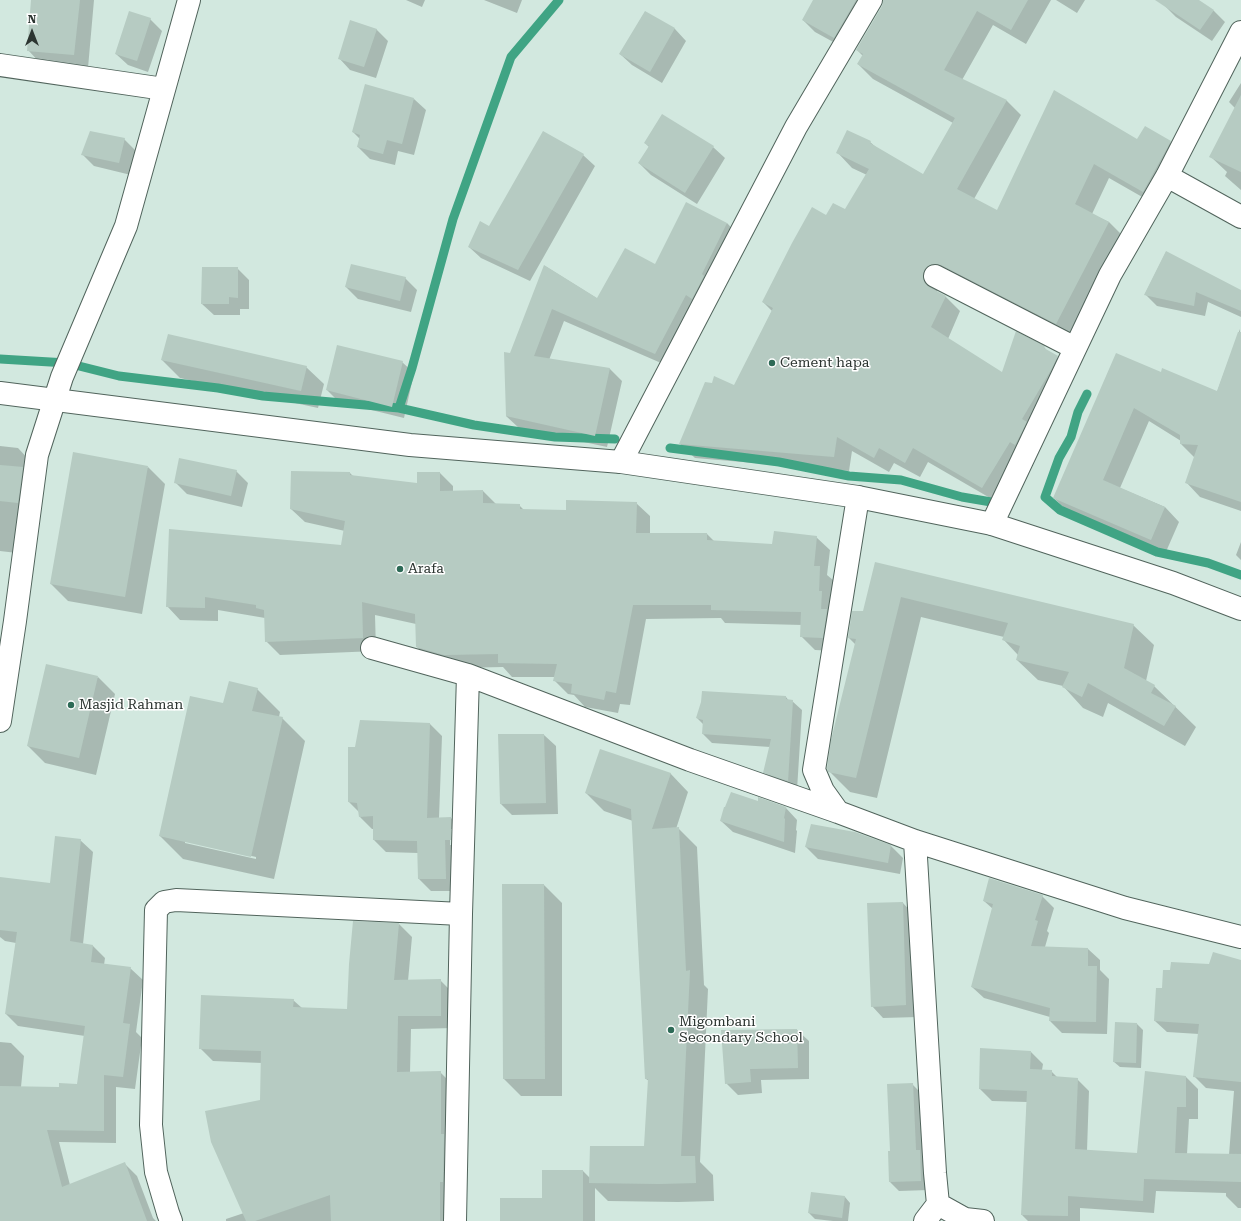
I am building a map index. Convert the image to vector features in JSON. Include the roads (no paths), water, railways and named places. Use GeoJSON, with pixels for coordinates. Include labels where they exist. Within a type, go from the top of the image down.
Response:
{"type":"FeatureCollection","features":[{"type":"Feature","properties":{"kind":"street"},"geometry":{"type":"LineString","coordinates":[[0,721],[37,455],[67,363],[126,226],[189,0]]}},
{"type":"Feature","properties":{"kind":"street"},"geometry":{"type":"LineString","coordinates":[[621,462],[796,127],[871,0]]}},
{"type":"Feature","properties":{"kind":"street"},"geometry":{"type":"LineString","coordinates":[[992,524],[1110,276],[1166,176],[1241,32]]}},
{"type":"Feature","properties":{"kind":"street"},"geometry":{"type":"LineString","coordinates":[[0,65],[164,89]]}},
{"type":"Feature","properties":{"kind":"street"},"geometry":{"type":"LineString","coordinates":[[1166,176],[1241,217]]}},
{"type":"Feature","properties":{"kind":"street"},"geometry":{"type":"LineString","coordinates":[[934,276],[1075,348]]}},
{"type":"Feature","properties":{"kind":"street"},"geometry":{"type":"LineString","coordinates":[[0,393],[410,445],[621,462],[858,497],[992,524],[1173,583],[1241,609]]}},
{"type":"Feature","properties":{"kind":"street"},"geometry":{"type":"LineString","coordinates":[[838,812],[823,791],[814,770],[858,497]]}},
{"type":"Feature","properties":{"kind":"street"},"geometry":{"type":"LineString","coordinates":[[372,648],[468,675],[690,760],[916,841],[1125,908],[1241,937]]}},
{"type":"Feature","properties":{"kind":"street"},"geometry":{"type":"LineString","coordinates":[[455,1221],[468,675]]}},
{"type":"Feature","properties":{"kind":"street"},"geometry":{"type":"LineString","coordinates":[[916,841],[934,1165],[938,1204],[925,1221]]}},
{"type":"Feature","properties":{"kind":"street"},"geometry":{"type":"LineString","coordinates":[[171,1221],[156,1172],[151,1125],[156,910],[164,902],[176,900],[462,914]]}},
{"type":"Feature","properties":{"kind":"street"},"geometry":{"type":"LineString","coordinates":[[938,1204],[965,1219],[983,1221]]}},
{"type":"Feature","properties":{"kind":"waterway"},"geometry":{"type":"LineString","coordinates":[[399,408],[412,368],[453,219],[511,57],[559,0]]}},
{"type":"Feature","properties":{"kind":"waterway"},"geometry":{"type":"LineString","coordinates":[[0,359],[67,363],[119,376],[218,388],[263,396],[399,408],[474,425],[555,437],[615,439]]}},
{"type":"Feature","properties":{"kind":"waterway"},"geometry":{"type":"LineString","coordinates":[[1087,394],[1078,412],[1071,437],[1059,458],[1045,497],[1060,510],[1157,552],[1208,563],[1241,575]]}},
{"type":"Feature","properties":{"kind":"waterway"},"geometry":{"type":"LineString","coordinates":[[670,448],[779,462],[849,476],[901,480],[962,497],[997,503],[1000,500]]}},
{"type":"Feature","properties":{"kind":"place","name":"Cement hapa"},"geometry":{"type":"Point","coordinates":[772,363]}},
{"type":"Feature","properties":{"kind":"place","name":"Arafa"},"geometry":{"type":"Point","coordinates":[400,569]}},
{"type":"Feature","properties":{"kind":"place","name":"Masjid Rahman"},"geometry":{"type":"Point","coordinates":[71,705]}},
{"type":"Feature","properties":{"kind":"place","name":"Migombani Secondary School"},"geometry":{"type":"Point","coordinates":[671,1030]}}]}
